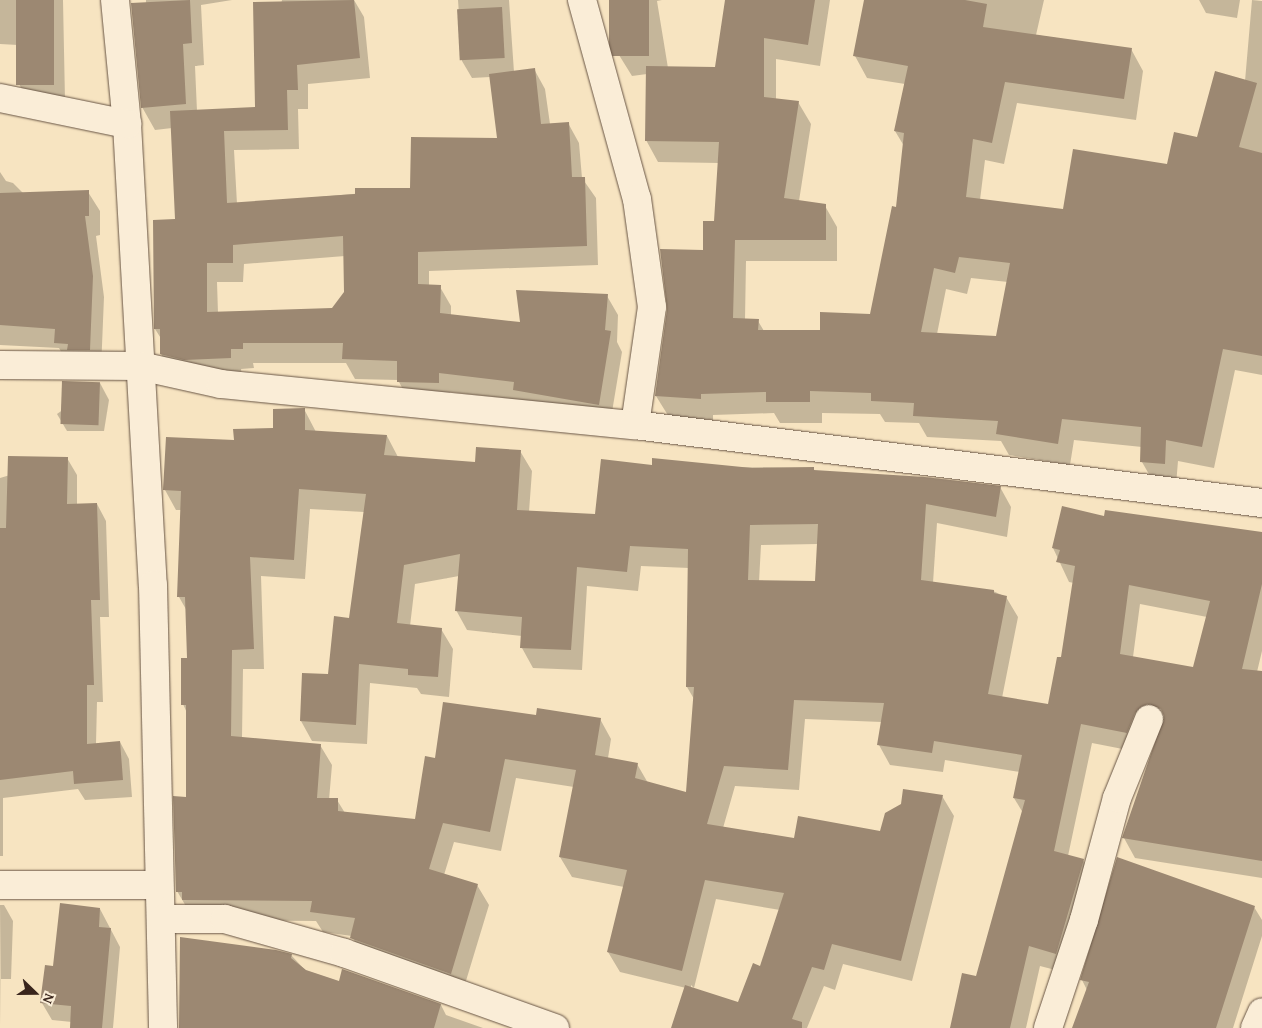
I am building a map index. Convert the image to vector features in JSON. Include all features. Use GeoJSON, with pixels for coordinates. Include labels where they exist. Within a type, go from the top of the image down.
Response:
{"type":"FeatureCollection","features":[{"type":"Feature","properties":{"kind":"street"},"geometry":{"type":"LineString","coordinates":[[115,0],[127,124],[153,585],[158,885],[163,919],[163,1028]]}},
{"type":"Feature","properties":{"kind":"street"},"geometry":{"type":"LineString","coordinates":[[582,0],[637,199],[652,307],[635,425]]}},
{"type":"Feature","properties":{"kind":"street"},"geometry":{"type":"LineString","coordinates":[[0,98],[127,124]]}},
{"type":"Feature","properties":{"kind":"street"},"geometry":{"type":"LineString","coordinates":[[0,365],[140,366],[221,384],[635,425],[1262,503]]}},
{"type":"Feature","properties":{"kind":"street"},"geometry":{"type":"LineString","coordinates":[[1048,1028],[1084,920],[1117,798],[1149,719]]}},
{"type":"Feature","properties":{"kind":"street"},"geometry":{"type":"LineString","coordinates":[[0,884],[158,885]]}},
{"type":"Feature","properties":{"kind":"street"},"geometry":{"type":"LineString","coordinates":[[163,919],[225,919],[344,953],[556,1028]]}},
{"type":"Feature","properties":{"kind":"street"},"geometry":{"type":"LineString","coordinates":[[1255,1028],[1262,1012]]}},
{"type":"Feature","properties":{"kind":"building"},"geometry":{"type":"Polygon","coordinates":[[[16,0],[54,0],[54,85],[16,85],[16,0]]]}},
{"type":"Feature","properties":{"kind":"building"},"geometry":{"type":"Polygon","coordinates":[[[190,0],[192,43],[183,44],[186,104],[141,108],[131,3],[190,0]]]}},
{"type":"Feature","properties":{"kind":"building"},"geometry":{"type":"Polygon","coordinates":[[[354,0],[360,58],[297,65],[298,90],[287,90],[288,130],[224,131],[227,203],[355,194],[355,188],[410,188],[411,137],[497,138],[489,74],[535,68],[541,124],[569,122],[572,177],[585,177],[587,246],[418,252],[418,284],[441,285],[440,313],[520,322],[516,290],[608,294],[605,330],[611,331],[599,405],[513,390],[514,382],[439,373],[439,383],[397,382],[397,361],[342,359],[343,343],[243,343],[243,349],[231,349],[231,358],[184,360],[160,354],[160,329],[154,329],[153,220],[175,219],[170,111],[255,107],[253,2],[354,0]],[[343,236],[233,245],[233,263],[207,263],[207,312],[332,308],[344,292],[343,236]]]}},
{"type":"Feature","properties":{"kind":"building"},"geometry":{"type":"Polygon","coordinates":[[[609,0],[649,0],[649,56],[609,56],[609,0]]]}},
{"type":"Feature","properties":{"kind":"building"},"geometry":{"type":"Polygon","coordinates":[[[725,0],[815,0],[808,45],[764,38],[764,97],[799,101],[784,198],[826,204],[826,240],[735,240],[733,318],[759,319],[758,330],[820,330],[820,312],[870,314],[892,206],[896,207],[904,133],[894,131],[908,66],[853,56],[864,0],[965,0],[987,4],[983,27],[1132,48],[1124,99],[1005,82],[992,143],[973,139],[966,197],[1063,209],[1073,149],[1167,164],[1174,132],[1197,137],[1215,71],[1257,83],[1239,147],[1262,153],[1262,356],[1223,349],[1202,447],[1166,440],[1165,464],[1140,462],[1141,427],[1062,419],[1058,444],[996,434],[998,421],[913,416],[914,403],[871,401],[871,393],[810,391],[810,402],[766,402],[766,392],[701,394],[701,399],[655,396],[667,309],[660,249],[703,250],[703,221],[714,221],[719,142],[645,141],[646,66],[715,67],[725,0]],[[959,257],[955,273],[934,268],[921,332],[996,336],[1010,263],[959,257]]]}},
{"type":"Feature","properties":{"kind":"building"},"geometry":{"type":"Polygon","coordinates":[[[502,7],[505,58],[460,60],[457,9],[502,7]]]}},
{"type":"Feature","properties":{"kind":"building"},"geometry":{"type":"Polygon","coordinates":[[[89,190],[89,216],[85,216],[93,276],[90,350],[67,350],[68,344],[54,343],[55,329],[0,325],[0,193],[89,190]]]}},
{"type":"Feature","properties":{"kind":"building"},"geometry":{"type":"Polygon","coordinates":[[[62,381],[100,382],[98,425],[60,424],[62,381]]]}},
{"type":"Feature","properties":{"kind":"building"},"geometry":{"type":"Polygon","coordinates":[[[305,408],[305,430],[387,435],[384,455],[475,462],[476,447],[521,450],[517,510],[595,514],[601,459],[652,465],[652,458],[752,468],[814,467],[814,470],[925,477],[1001,486],[996,517],[926,504],[921,580],[994,590],[994,593],[1007,596],[988,694],[1048,704],[1057,657],[1061,657],[1075,566],[1056,562],[1060,550],[1052,548],[1062,506],[1104,516],[1105,510],[1262,532],[1262,584],[1242,669],[1262,671],[1262,861],[1122,838],[1164,716],[1161,709],[1147,704],[1135,713],[1127,733],[1081,724],[1054,851],[1084,859],[1056,954],[1029,946],[1010,1028],[950,1028],[962,973],[976,976],[1025,800],[1013,798],[1022,755],[934,741],[932,753],[877,745],[884,703],[794,700],[788,770],[724,766],[707,824],[794,838],[798,816],[880,831],[885,813],[901,804],[903,789],[943,795],[901,961],[832,944],[824,970],[812,967],[792,1019],[802,1022],[802,1028],[671,1028],[685,985],[738,1002],[753,963],[760,966],[784,893],[705,880],[682,971],[607,952],[627,870],[559,857],[576,770],[505,759],[490,832],[443,823],[429,869],[478,884],[451,974],[350,938],[355,918],[310,912],[312,901],[182,900],[182,892],[176,892],[173,796],[186,797],[186,705],[181,705],[181,658],[187,658],[185,597],[177,597],[181,491],[163,490],[166,437],[234,440],[233,429],[273,428],[273,409],[305,408]],[[299,489],[294,560],[250,557],[254,649],[232,650],[231,736],[321,744],[317,798],[338,798],[338,811],[415,819],[425,756],[435,758],[443,702],[536,715],[537,708],[601,718],[595,755],[638,763],[635,778],[686,792],[694,687],[686,687],[688,549],[630,546],[627,572],[577,567],[571,650],[520,648],[522,617],[455,611],[460,554],[404,565],[397,623],[442,628],[438,677],[408,675],[408,669],[359,664],[356,725],[300,721],[302,673],[328,674],[334,616],[349,618],[366,494],[299,489]],[[818,524],[750,525],[748,580],[815,581],[818,524]],[[1129,585],[1120,654],[1193,667],[1210,601],[1129,585]]]}},
{"type":"Feature","properties":{"kind":"building"},"geometry":{"type":"Polygon","coordinates":[[[8,456],[68,457],[67,504],[97,503],[100,600],[91,600],[94,685],[87,685],[87,744],[120,741],[123,780],[74,784],[73,771],[0,780],[0,528],[6,528],[8,456]]]}},
{"type":"Feature","properties":{"kind":"building"},"geometry":{"type":"Polygon","coordinates":[[[1117,857],[1255,906],[1216,1028],[1072,1028],[1089,982],[1080,980],[1117,857]]]}},
{"type":"Feature","properties":{"kind":"building"},"geometry":{"type":"Polygon","coordinates":[[[60,903],[100,908],[99,927],[111,928],[102,1028],[70,1028],[71,1006],[40,1003],[45,965],[53,966],[60,903]]]}},
{"type":"Feature","properties":{"kind":"building"},"geometry":{"type":"Polygon","coordinates":[[[180,937],[276,950],[292,954],[291,958],[306,970],[339,981],[342,969],[441,1004],[434,1028],[179,1028],[180,937]]]}}]}
